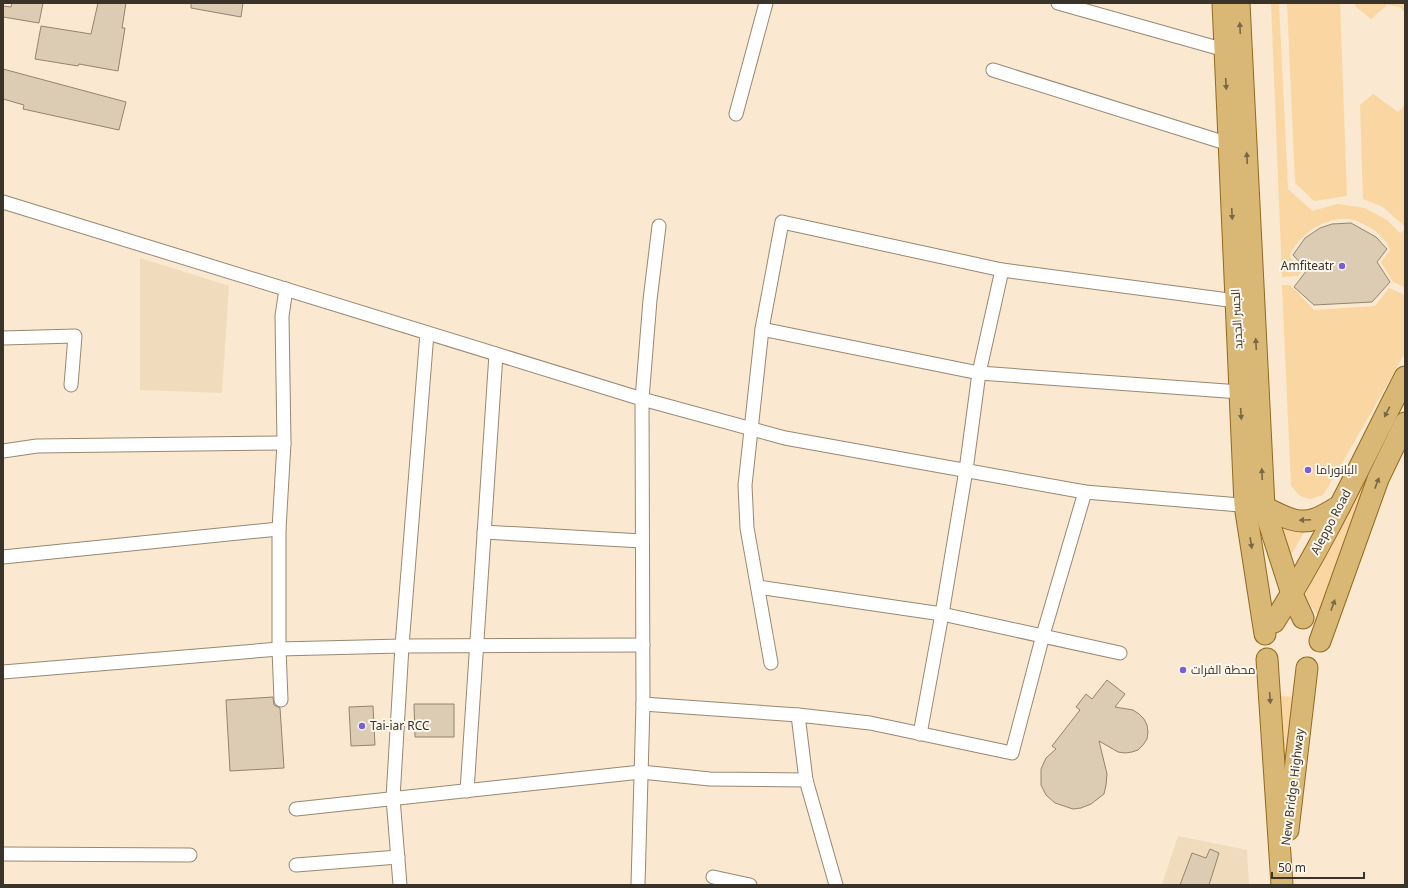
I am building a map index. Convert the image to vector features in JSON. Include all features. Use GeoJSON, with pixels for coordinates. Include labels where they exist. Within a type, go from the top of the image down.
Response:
{"type":"FeatureCollection","features":[{"type":"Feature","properties":{"kind":"main road","name":"الجسر الجديد"},"geometry":{"type":"LineString","coordinates":[[1222,3],[1240,392],[1269,628]]}},
{"type":"Feature","properties":{"kind":"main road","name":"الجسر الجديد"},"geometry":{"type":"LineString","coordinates":[[1239,3],[1254,506],[1302,618]]}},
{"type":"Feature","properties":{"kind":"main road","name":"Aleppo Road"},"geometry":{"type":"LineString","coordinates":[[1269,628],[1292,594],[1340,506],[1405,377]]}},
{"type":"Feature","properties":{"kind":"main road","name":"Aleppo Road"},"geometry":{"type":"LineString","coordinates":[[1320,642],[1378,479],[1405,423]]}},
{"type":"Feature","properties":{"kind":"main road"},"geometry":{"type":"LineString","coordinates":[[1254,506],[1300,521],[1314,520],[1340,506]]}},
{"type":"Feature","properties":{"kind":"main road"},"geometry":{"type":"LineString","coordinates":[[1288,616],[1302,618],[1314,628],[1320,642],[1317,656],[1313,663],[1307,668],[1290,672],[1273,666],[1267,659],[1264,647],[1269,628],[1280,618],[1288,616]]}},
{"type":"Feature","properties":{"kind":"main road","name":"New Bridge Highway"},"geometry":{"type":"LineString","coordinates":[[1267,659],[1282,882]]}},
{"type":"Feature","properties":{"kind":"main road","name":"New Bridge Highway"},"geometry":{"type":"LineString","coordinates":[[1282,882],[1307,668]]}},
{"type":"Feature","properties":{"kind":"street"},"geometry":{"type":"LineString","coordinates":[[736,114],[766,3]]}},
{"type":"Feature","properties":{"kind":"street"},"geometry":{"type":"LineString","coordinates":[[1058,3],[1225,50]]}},
{"type":"Feature","properties":{"kind":"street"},"geometry":{"type":"LineString","coordinates":[[993,70],[1229,144]]}},
{"type":"Feature","properties":{"kind":"street"},"geometry":{"type":"LineString","coordinates":[[3,202],[642,399],[785,438],[1085,492],[1254,506]]}},
{"type":"Feature","properties":{"kind":"street"},"geometry":{"type":"LineString","coordinates":[[771,663],[747,528],[745,485],[762,329],[782,222],[1002,270],[1236,302]]}},
{"type":"Feature","properties":{"kind":"street"},"geometry":{"type":"LineString","coordinates":[[638,885],[643,704],[642,399],[650,300],[659,226]]}},
{"type":"Feature","properties":{"kind":"street"},"geometry":{"type":"LineString","coordinates":[[920,734],[966,470],[979,374],[1002,270]]}},
{"type":"Feature","properties":{"kind":"street"},"geometry":{"type":"LineString","coordinates":[[281,700],[279,649],[279,529],[284,443],[282,316],[286,289]]}},
{"type":"Feature","properties":{"kind":"street"},"geometry":{"type":"LineString","coordinates":[[762,329],[979,374],[1240,392]]}},
{"type":"Feature","properties":{"kind":"street"},"geometry":{"type":"LineString","coordinates":[[400,885],[393,798],[402,646],[427,333]]}},
{"type":"Feature","properties":{"kind":"street"},"geometry":{"type":"LineString","coordinates":[[3,338],[75,336],[71,385]]}},
{"type":"Feature","properties":{"kind":"street"},"geometry":{"type":"LineString","coordinates":[[467,791],[496,354]]}},
{"type":"Feature","properties":{"kind":"street"},"geometry":{"type":"LineString","coordinates":[[3,451],[38,446],[284,443]]}},
{"type":"Feature","properties":{"kind":"street"},"geometry":{"type":"LineString","coordinates":[[643,704],[798,715],[870,723],[1012,754],[1043,635],[1085,492]]}},
{"type":"Feature","properties":{"kind":"street"},"geometry":{"type":"LineString","coordinates":[[3,557],[279,529]]}},
{"type":"Feature","properties":{"kind":"street"},"geometry":{"type":"LineString","coordinates":[[484,532],[642,541]]}},
{"type":"Feature","properties":{"kind":"street"},"geometry":{"type":"LineString","coordinates":[[758,587],[942,614],[1120,653]]}},
{"type":"Feature","properties":{"kind":"street"},"geometry":{"type":"LineString","coordinates":[[3,672],[279,649],[402,646],[643,645]]}},
{"type":"Feature","properties":{"kind":"street"},"geometry":{"type":"LineString","coordinates":[[798,715],[806,780],[836,885]]}},
{"type":"Feature","properties":{"kind":"street"},"geometry":{"type":"LineString","coordinates":[[296,810],[393,798],[641,772],[710,779],[806,780]]}},
{"type":"Feature","properties":{"kind":"street"},"geometry":{"type":"LineString","coordinates":[[3,854],[190,855]]}},
{"type":"Feature","properties":{"kind":"street"},"geometry":{"type":"LineString","coordinates":[[296,865],[398,857]]}},
{"type":"Feature","properties":{"kind":"street"},"geometry":{"type":"LineString","coordinates":[[712,877],[750,885]]}},
{"type":"Feature","properties":{"kind":"shaded area"},"geometry":{"type":"Polygon","coordinates":[[[1271,3],[1279,3],[1288,189],[1312,211],[1337,204],[1365,208],[1387,220],[1400,233],[1405,230],[1405,287],[1393,282],[1381,262],[1390,250],[1383,238],[1369,227],[1355,220],[1347,219],[1332,220],[1318,226],[1306,234],[1291,252],[1290,257],[1302,271],[1298,276],[1282,277],[1271,3]]]}},
{"type":"Feature","properties":{"kind":"shaded area"},"geometry":{"type":"Polygon","coordinates":[[[1287,3],[1340,3],[1347,196],[1314,201],[1295,183],[1287,3]]]}},
{"type":"Feature","properties":{"kind":"shaded area"},"geometry":{"type":"Polygon","coordinates":[[[1355,3],[1405,3],[1405,13],[1400,7],[1387,5],[1371,19],[1355,6],[1355,3]]]}},
{"type":"Feature","properties":{"kind":"shaded area"},"geometry":{"type":"Polygon","coordinates":[[[1373,94],[1398,112],[1405,105],[1404,226],[1383,207],[1363,199],[1360,105],[1373,94]]]}},
{"type":"Feature","properties":{"kind":"shaded area"},"geometry":{"type":"Polygon","coordinates":[[[140,258],[229,286],[222,393],[140,390],[140,258]]]}},
{"type":"Feature","properties":{"kind":"shaded area"},"geometry":{"type":"Polygon","coordinates":[[[1282,285],[1290,285],[1314,310],[1375,306],[1389,288],[1405,295],[1405,353],[1323,495],[1310,499],[1300,496],[1291,486],[1282,285]]]}},
{"type":"Feature","properties":{"kind":"shaded area"},"geometry":{"type":"Polygon","coordinates":[[[1405,392],[1405,401],[1387,440],[1319,618],[1300,588],[1405,392]]]}},
{"type":"Feature","properties":{"kind":"shaded area"},"geometry":{"type":"Polygon","coordinates":[[[1281,524],[1306,529],[1290,557],[1281,524]]]}},
{"type":"Feature","properties":{"kind":"shaded area"},"geometry":{"type":"Polygon","coordinates":[[[1276,696],[1297,697],[1283,830],[1276,696]]]}},
{"type":"Feature","properties":{"kind":"shaded area"},"geometry":{"type":"Polygon","coordinates":[[[1178,836],[1247,850],[1249,885],[1162,885],[1178,836]]]}},
{"type":"Feature","properties":{"kind":"building"},"geometry":{"type":"Polygon","coordinates":[[[12,3],[43,3],[39,23],[3,17],[3,6],[11,7],[12,3]]]}},
{"type":"Feature","properties":{"kind":"building"},"geometry":{"type":"Polygon","coordinates":[[[98,3],[126,3],[122,28],[125,28],[118,71],[79,64],[78,66],[35,59],[41,26],[91,34],[98,3]]]}},
{"type":"Feature","properties":{"kind":"building"},"geometry":{"type":"Polygon","coordinates":[[[191,3],[243,3],[241,17],[191,8],[191,3]]]}},
{"type":"Feature","properties":{"kind":"building"},"geometry":{"type":"Polygon","coordinates":[[[3,69],[126,102],[119,130],[23,109],[24,105],[3,99],[3,69]]]}},
{"type":"Feature","properties":{"kind":"building","name":"Amfiteatr"},"geometry":{"type":"Polygon","coordinates":[[[1351,223],[1376,237],[1387,249],[1377,262],[1390,282],[1372,302],[1314,305],[1294,287],[1307,270],[1293,255],[1305,238],[1320,228],[1332,224],[1351,223]]]}},
{"type":"Feature","properties":{"kind":"building"},"geometry":{"type":"Polygon","coordinates":[[[1107,680],[1125,694],[1115,707],[1133,710],[1144,719],[1147,725],[1147,739],[1138,750],[1125,753],[1118,752],[1099,741],[1107,774],[1104,794],[1091,804],[1081,808],[1073,809],[1055,803],[1046,795],[1041,785],[1041,769],[1046,758],[1056,749],[1052,746],[1080,710],[1076,707],[1086,694],[1092,699],[1107,680]]]}},
{"type":"Feature","properties":{"kind":"building"},"geometry":{"type":"Polygon","coordinates":[[[273,697],[274,705],[280,708],[284,768],[230,771],[226,700],[273,697]]]}},
{"type":"Feature","properties":{"kind":"building"},"geometry":{"type":"Polygon","coordinates":[[[414,704],[454,704],[454,737],[415,737],[414,704]]]}},
{"type":"Feature","properties":{"kind":"building","name":"Tai-iar RCC"},"geometry":{"type":"Polygon","coordinates":[[[373,706],[375,745],[351,746],[349,707],[373,706]]]}},
{"type":"Feature","properties":{"kind":"building"},"geometry":{"type":"Polygon","coordinates":[[[1210,849],[1219,853],[1209,885],[1180,885],[1192,853],[1206,858],[1210,849]]]}},
{"type":"Feature","properties":{"kind":"place","name":"Amfiteatr"},"geometry":{"type":"Point","coordinates":[1342,266]}},
{"type":"Feature","properties":{"kind":"place","name":"البانوراما"},"geometry":{"type":"Point","coordinates":[1308,470]}},
{"type":"Feature","properties":{"kind":"place","name":"محطة الفرات"},"geometry":{"type":"Point","coordinates":[1183,670]}},
{"type":"Feature","properties":{"kind":"place","name":"Tai-iar RCC"},"geometry":{"type":"Point","coordinates":[362,726]}}]}
